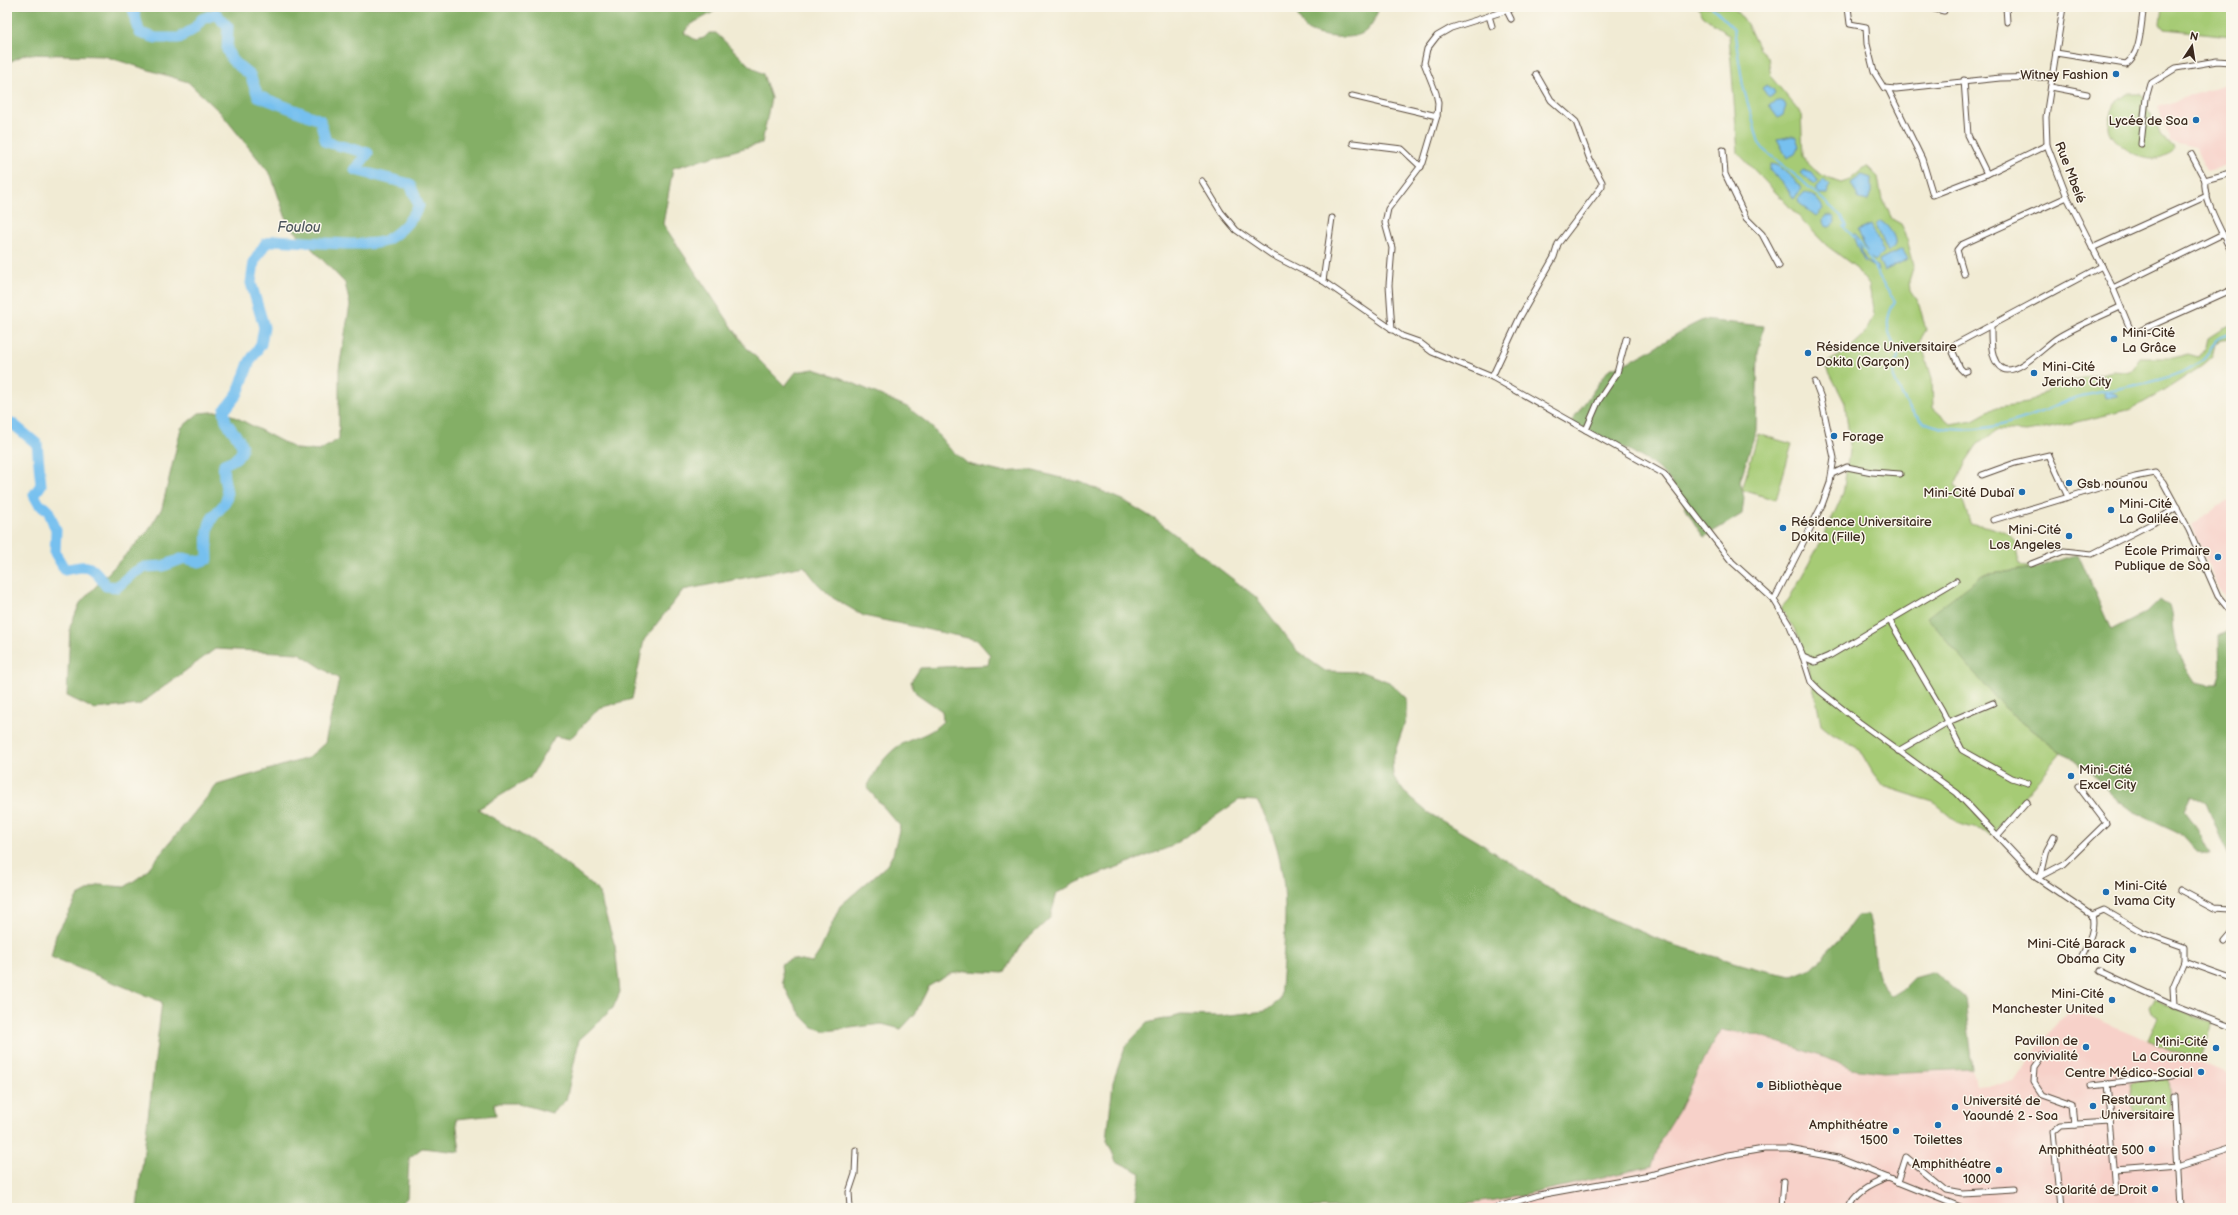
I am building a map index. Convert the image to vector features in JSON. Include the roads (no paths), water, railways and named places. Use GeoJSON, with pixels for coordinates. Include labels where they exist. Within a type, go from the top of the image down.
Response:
{"type":"FeatureCollection","features":[{"type":"Feature","properties":{"kind":"street"},"geometry":{"type":"LineString","coordinates":[[1848,7],[1850,24],[1866,27],[1867,44],[1874,72],[1884,88],[1888,89],[1964,80],[2052,77]]}},
{"type":"Feature","properties":{"kind":"street"},"geometry":{"type":"LineString","coordinates":[[1926,7],[1944,11]]}},
{"type":"Feature","properties":{"kind":"street"},"geometry":{"type":"LineString","coordinates":[[2006,7],[2007,22]]}},
{"type":"Feature","properties":{"kind":"street","name":"Rue Mbelé"},"geometry":{"type":"LineString","coordinates":[[2064,7],[2045,122],[2047,145],[2067,197],[2113,288],[2132,333],[2207,302],[2231,290]]}},
{"type":"Feature","properties":{"kind":"street"},"geometry":{"type":"LineString","coordinates":[[2056,53],[2126,64],[2130,61],[2138,45],[2144,7]]}},
{"type":"Feature","properties":{"kind":"street"},"geometry":{"type":"LineString","coordinates":[[1392,330],[1389,285],[1392,248],[1385,223],[1388,209],[1421,167],[1432,139],[1438,104],[1436,93],[1424,63],[1427,49],[1437,36],[1451,28],[1509,10],[1511,19]]}},
{"type":"Feature","properties":{"kind":"street"},"geometry":{"type":"LineString","coordinates":[[1489,16],[1492,26]]}},
{"type":"Feature","properties":{"kind":"street"},"geometry":{"type":"LineString","coordinates":[[2141,144],[2146,98],[2150,84],[2176,68],[2217,61],[2231,62]]}},
{"type":"Feature","properties":{"kind":"street"},"geometry":{"type":"LineString","coordinates":[[1492,377],[1520,317],[1554,257],[1558,244],[1602,186],[1602,182],[1590,160],[1576,122],[1551,100],[1536,74]]}},
{"type":"Feature","properties":{"kind":"street"},"geometry":{"type":"LineString","coordinates":[[1964,80],[1968,135],[1987,174]]}},
{"type":"Feature","properties":{"kind":"street"},"geometry":{"type":"LineString","coordinates":[[2051,87],[2087,94]]}},
{"type":"Feature","properties":{"kind":"street"},"geometry":{"type":"LineString","coordinates":[[1888,89],[1922,159],[1933,195],[1987,174],[2047,145]]}},
{"type":"Feature","properties":{"kind":"street"},"geometry":{"type":"LineString","coordinates":[[1352,96],[1437,116]]}},
{"type":"Feature","properties":{"kind":"street"},"geometry":{"type":"LineString","coordinates":[[1353,143],[1402,149],[1421,167]]}},
{"type":"Feature","properties":{"kind":"street"},"geometry":{"type":"LineString","coordinates":[[1723,150],[1725,174],[1731,187],[1746,218],[1762,234],[1779,266]]}},
{"type":"Feature","properties":{"kind":"street"},"geometry":{"type":"LineString","coordinates":[[2191,154],[2206,180],[2204,187],[2207,196],[2231,251]]}},
{"type":"Feature","properties":{"kind":"street"},"geometry":{"type":"LineString","coordinates":[[2206,180],[2231,173]]}},
{"type":"Feature","properties":{"kind":"street"},"geometry":{"type":"LineString","coordinates":[[1202,181],[1221,212],[1236,230],[1277,258],[1323,282],[1402,336],[1419,342],[1432,352],[1492,377],[1664,474],[1732,562],[1774,600],[1786,618],[1804,657],[1811,682],[1820,692],[1957,793],[1997,836],[2039,877],[2092,915],[2093,928],[2080,959]]}},
{"type":"Feature","properties":{"kind":"street"},"geometry":{"type":"LineString","coordinates":[[2092,248],[2207,196]]}},
{"type":"Feature","properties":{"kind":"street"},"geometry":{"type":"LineString","coordinates":[[1964,274],[1957,250],[1961,245],[2067,197]]}},
{"type":"Feature","properties":{"kind":"street"},"geometry":{"type":"LineString","coordinates":[[1323,282],[1332,218]]}},
{"type":"Feature","properties":{"kind":"street"},"geometry":{"type":"LineString","coordinates":[[2113,288],[2223,234]]}},
{"type":"Feature","properties":{"kind":"street"},"geometry":{"type":"LineString","coordinates":[[1967,371],[1964,372],[1960,368],[1952,348],[2102,266]]}},
{"type":"Feature","properties":{"kind":"street"},"geometry":{"type":"LineString","coordinates":[[1991,326],[1990,341],[1998,365],[2002,369],[2009,370],[2035,356],[2058,337],[2120,307]]}},
{"type":"Feature","properties":{"kind":"street"},"geometry":{"type":"LineString","coordinates":[[1586,430],[1599,400],[1617,373],[1626,339]]}},
{"type":"Feature","properties":{"kind":"street"},"geometry":{"type":"LineString","coordinates":[[1774,600],[1822,505],[1832,474],[1834,458],[1821,398],[1815,382]]}},
{"type":"Feature","properties":{"kind":"street"},"geometry":{"type":"LineString","coordinates":[[1982,475],[2015,463],[2049,455],[2068,497]]}},
{"type":"Feature","properties":{"kind":"street"},"geometry":{"type":"LineString","coordinates":[[1832,474],[1847,467],[1872,472],[1900,474]]}},
{"type":"Feature","properties":{"kind":"street"},"geometry":{"type":"LineString","coordinates":[[1993,520],[2135,477],[2155,473],[2159,476],[2177,507],[2218,596],[2231,612]]}},
{"type":"Feature","properties":{"kind":"street"},"geometry":{"type":"LineString","coordinates":[[2031,564],[2064,551],[2092,554],[2177,507]]}},
{"type":"Feature","properties":{"kind":"street"},"geometry":{"type":"LineString","coordinates":[[1804,657],[1815,662],[1830,656],[1956,581]]}},
{"type":"Feature","properties":{"kind":"street"},"geometry":{"type":"LineString","coordinates":[[1890,621],[1948,722],[1962,750],[2012,778],[2028,784]]}},
{"type":"Feature","properties":{"kind":"street"},"geometry":{"type":"LineString","coordinates":[[1898,750],[1948,722],[1994,703]]}},
{"type":"Feature","properties":{"kind":"street"},"geometry":{"type":"LineString","coordinates":[[2039,877],[2064,864],[2106,823],[2078,786]]}},
{"type":"Feature","properties":{"kind":"street"},"geometry":{"type":"LineString","coordinates":[[1997,836],[2027,802]]}},
{"type":"Feature","properties":{"kind":"street"},"geometry":{"type":"LineString","coordinates":[[2039,877],[2046,853],[2054,837]]}},
{"type":"Feature","properties":{"kind":"street"},"geometry":{"type":"LineString","coordinates":[[2180,890],[2214,908],[2231,909]]}},
{"type":"Feature","properties":{"kind":"street"},"geometry":{"type":"LineString","coordinates":[[2092,915],[2104,910],[2142,932],[2183,945],[2186,949],[2184,961],[2173,987],[2174,1005]]}},
{"type":"Feature","properties":{"kind":"street"},"geometry":{"type":"LineString","coordinates":[[2225,942],[2231,936]]}},
{"type":"Feature","properties":{"kind":"street"},"geometry":{"type":"LineString","coordinates":[[2184,961],[2231,978]]}},
{"type":"Feature","properties":{"kind":"street"},"geometry":{"type":"LineString","coordinates":[[2100,971],[2174,1005],[2231,1027]]}},
{"type":"Feature","properties":{"kind":"street"},"geometry":{"type":"LineString","coordinates":[[2043,1056],[2035,1067],[2034,1082],[2042,1094],[2073,1105],[2075,1124]]}},
{"type":"Feature","properties":{"kind":"street"},"geometry":{"type":"LineString","coordinates":[[2090,1085],[2106,1082],[2172,1076]]}},
{"type":"Feature","properties":{"kind":"street"},"geometry":{"type":"LineString","coordinates":[[2106,1082],[2116,1192]]}},
{"type":"Feature","properties":{"kind":"street"},"geometry":{"type":"LineString","coordinates":[[2174,1097],[2180,1208]]}},
{"type":"Feature","properties":{"kind":"street"},"geometry":{"type":"LineString","coordinates":[[2060,1208],[2053,1132],[2061,1125],[2110,1122]]}},
{"type":"Feature","properties":{"kind":"street"},"geometry":{"type":"LineString","coordinates":[[1494,1208],[1539,1195],[1655,1174],[1728,1155],[1764,1149],[1789,1149],[1825,1155],[1854,1164],[1963,1208]]}},
{"type":"Feature","properties":{"kind":"street"},"geometry":{"type":"LineString","coordinates":[[850,1208],[849,1192],[855,1174],[856,1150]]}},
{"type":"Feature","properties":{"kind":"street"},"geometry":{"type":"LineString","coordinates":[[2115,1172],[2178,1166],[2231,1150]]}},
{"type":"Feature","properties":{"kind":"street"},"geometry":{"type":"LineString","coordinates":[[1898,1182],[1906,1156],[1946,1190],[1962,1193],[2015,1190]]}},
{"type":"Feature","properties":{"kind":"street"},"geometry":{"type":"LineString","coordinates":[[1849,1208],[1852,1201],[1873,1183],[1888,1178]]}},
{"type":"Feature","properties":{"kind":"street"},"geometry":{"type":"LineString","coordinates":[[1782,1208],[1783,1181]]}},
{"type":"Feature","properties":{"kind":"water"},"geometry":{"type":"Polygon","coordinates":[[[1767,85],[1773,89],[1775,93],[1769,98],[1762,88],[1767,85]]]}},
{"type":"Feature","properties":{"kind":"water"},"geometry":{"type":"Polygon","coordinates":[[[1776,100],[1784,102],[1786,106],[1783,115],[1778,118],[1769,106],[1776,100]]]}},
{"type":"Feature","properties":{"kind":"water"},"geometry":{"type":"Polygon","coordinates":[[[1792,136],[1796,137],[1799,146],[1795,154],[1787,158],[1777,139],[1792,136]]]}},
{"type":"Feature","properties":{"kind":"water"},"geometry":{"type":"Polygon","coordinates":[[[1770,164],[1780,167],[1802,187],[1794,199],[1784,184],[1770,171],[1770,164]]]}},
{"type":"Feature","properties":{"kind":"water"},"geometry":{"type":"Polygon","coordinates":[[[1803,170],[1812,173],[1818,181],[1814,184],[1800,173],[1803,170]]]}},
{"type":"Feature","properties":{"kind":"water"},"geometry":{"type":"Polygon","coordinates":[[[1862,175],[1871,178],[1871,193],[1868,201],[1859,199],[1851,183],[1862,175]]]}},
{"type":"Feature","properties":{"kind":"water"},"geometry":{"type":"Polygon","coordinates":[[[1823,180],[1830,185],[1828,194],[1819,194],[1816,191],[1816,187],[1823,180]]]}},
{"type":"Feature","properties":{"kind":"water"},"geometry":{"type":"Polygon","coordinates":[[[1805,192],[1816,199],[1822,206],[1823,209],[1816,216],[1799,203],[1798,199],[1805,192]]]}},
{"type":"Feature","properties":{"kind":"water"},"geometry":{"type":"Polygon","coordinates":[[[1831,215],[1834,216],[1834,226],[1827,227],[1824,226],[1823,219],[1824,216],[1831,215]]]}},
{"type":"Feature","properties":{"kind":"water"},"geometry":{"type":"Polygon","coordinates":[[[1880,221],[1888,227],[1893,234],[1895,241],[1895,245],[1888,252],[1876,225],[1880,221]]]}},
{"type":"Feature","properties":{"kind":"water"},"geometry":{"type":"Polygon","coordinates":[[[1871,225],[1884,252],[1875,261],[1866,255],[1867,251],[1858,231],[1871,225]]]}},
{"type":"Feature","properties":{"kind":"water"},"geometry":{"type":"Polygon","coordinates":[[[1853,234],[1860,243],[1863,256],[1870,263],[1877,266],[1878,270],[1864,261],[1853,234]]]}},
{"type":"Feature","properties":{"kind":"water"},"geometry":{"type":"Polygon","coordinates":[[[1902,249],[1908,259],[1884,271],[1879,261],[1902,249]]]}},
{"type":"Feature","properties":{"kind":"water"},"geometry":{"type":"Polygon","coordinates":[[[2106,391],[2114,392],[2118,396],[2105,398],[2104,394],[2106,391]]]}},
{"type":"Feature","properties":{"kind":"waterway","name":"Foulou"},"geometry":{"type":"LineString","coordinates":[[7,422],[13,424],[37,444],[41,485],[34,495],[39,504],[48,510],[56,530],[55,553],[65,570],[80,567],[90,568],[97,574],[106,586],[117,587],[133,573],[145,567],[163,566],[184,558],[199,562],[208,559],[210,521],[225,503],[227,497],[223,474],[224,464],[240,455],[242,450],[242,445],[226,422],[224,411],[238,393],[249,363],[261,344],[264,327],[251,283],[254,262],[265,244],[276,240],[349,244],[376,243],[384,241],[395,235],[419,206],[410,184],[355,170],[368,153],[326,142],[320,120],[258,96],[250,75],[232,60],[227,50],[228,27],[216,14],[202,19],[194,29],[179,38],[156,38],[140,33],[132,7]]}},
{"type":"Feature","properties":{"kind":"waterway"},"geometry":{"type":"LineString","coordinates":[[1712,7],[1734,29],[1743,86],[1759,143],[1765,151],[1800,179],[1841,216],[1847,226],[1843,226],[1854,237]]}},
{"type":"Feature","properties":{"kind":"waterway"},"geometry":{"type":"LineString","coordinates":[[1859,241],[1885,287],[1895,301],[1888,318],[1888,328],[1898,356],[1894,370],[1894,378],[1896,383],[1906,403],[1919,419],[1938,427],[1967,430],[1997,426],[2026,418],[2073,398],[2141,384],[2174,375],[2200,362],[2208,354],[2214,342],[2223,336],[2231,334]]}},
{"type":"Feature","properties":{"kind":"place","name":"Witney Fashion"},"geometry":{"type":"Point","coordinates":[2116,74]}},
{"type":"Feature","properties":{"kind":"place","name":"Lycée de Soa"},"geometry":{"type":"Point","coordinates":[2196,120]}},
{"type":"Feature","properties":{"kind":"place","name":"Mini-Cité La Grâce"},"geometry":{"type":"Point","coordinates":[2114,339]}},
{"type":"Feature","properties":{"kind":"place","name":"Résidence Universitaire Dokita (Garçon)"},"geometry":{"type":"Point","coordinates":[1808,353]}},
{"type":"Feature","properties":{"kind":"place","name":"Mini-Cité Jericho City"},"geometry":{"type":"Point","coordinates":[2034,373]}},
{"type":"Feature","properties":{"kind":"place","name":"Forage"},"geometry":{"type":"Point","coordinates":[1834,436]}},
{"type":"Feature","properties":{"kind":"place","name":"Gsb nounou"},"geometry":{"type":"Point","coordinates":[2069,483]}},
{"type":"Feature","properties":{"kind":"place","name":"Mini-Cité Dubaï"},"geometry":{"type":"Point","coordinates":[2022,492]}},
{"type":"Feature","properties":{"kind":"place","name":"Mini-Cité La Galilée"},"geometry":{"type":"Point","coordinates":[2111,510]}},
{"type":"Feature","properties":{"kind":"place","name":"Résidence Universitaire Dokita (Fille)"},"geometry":{"type":"Point","coordinates":[1783,528]}},
{"type":"Feature","properties":{"kind":"place","name":"Mini-Cité Los Angeles"},"geometry":{"type":"Point","coordinates":[2069,536]}},
{"type":"Feature","properties":{"kind":"place","name":"École Primaire Publique de Soa"},"geometry":{"type":"Point","coordinates":[2218,557]}},
{"type":"Feature","properties":{"kind":"place","name":"Mini-Cité Excel City"},"geometry":{"type":"Point","coordinates":[2071,776]}},
{"type":"Feature","properties":{"kind":"place","name":"Mini-Cité Ivama City"},"geometry":{"type":"Point","coordinates":[2106,892]}},
{"type":"Feature","properties":{"kind":"place","name":"Mini-Cité Barack Obama City"},"geometry":{"type":"Point","coordinates":[2133,950]}},
{"type":"Feature","properties":{"kind":"place","name":"Mini-Cité Manchester United"},"geometry":{"type":"Point","coordinates":[2112,1000]}},
{"type":"Feature","properties":{"kind":"place","name":"Pavillon de convivialité"},"geometry":{"type":"Point","coordinates":[2086,1047]}},
{"type":"Feature","properties":{"kind":"place","name":"Mini-Cité La Couronne"},"geometry":{"type":"Point","coordinates":[2216,1048]}},
{"type":"Feature","properties":{"kind":"place","name":"Centre Médico-Social"},"geometry":{"type":"Point","coordinates":[2201,1072]}},
{"type":"Feature","properties":{"kind":"place","name":"Bibliothèque"},"geometry":{"type":"Point","coordinates":[1760,1085]}},
{"type":"Feature","properties":{"kind":"place","name":"Restaurant Universitaire"},"geometry":{"type":"Point","coordinates":[2093,1106]}},
{"type":"Feature","properties":{"kind":"place","name":"Université de Yaoundé 2 - Soa"},"geometry":{"type":"Point","coordinates":[1955,1107]}},
{"type":"Feature","properties":{"kind":"place","name":"Toilettes"},"geometry":{"type":"Point","coordinates":[1938,1125]}},
{"type":"Feature","properties":{"kind":"place","name":"Amphithéatre 1500"},"geometry":{"type":"Point","coordinates":[1896,1131]}},
{"type":"Feature","properties":{"kind":"place","name":"Amphithéatre 500"},"geometry":{"type":"Point","coordinates":[2152,1149]}},
{"type":"Feature","properties":{"kind":"place","name":"Amphithéatre 1000"},"geometry":{"type":"Point","coordinates":[1999,1170]}},
{"type":"Feature","properties":{"kind":"place","name":"Scolarité de Droit"},"geometry":{"type":"Point","coordinates":[2155,1189]}}]}
